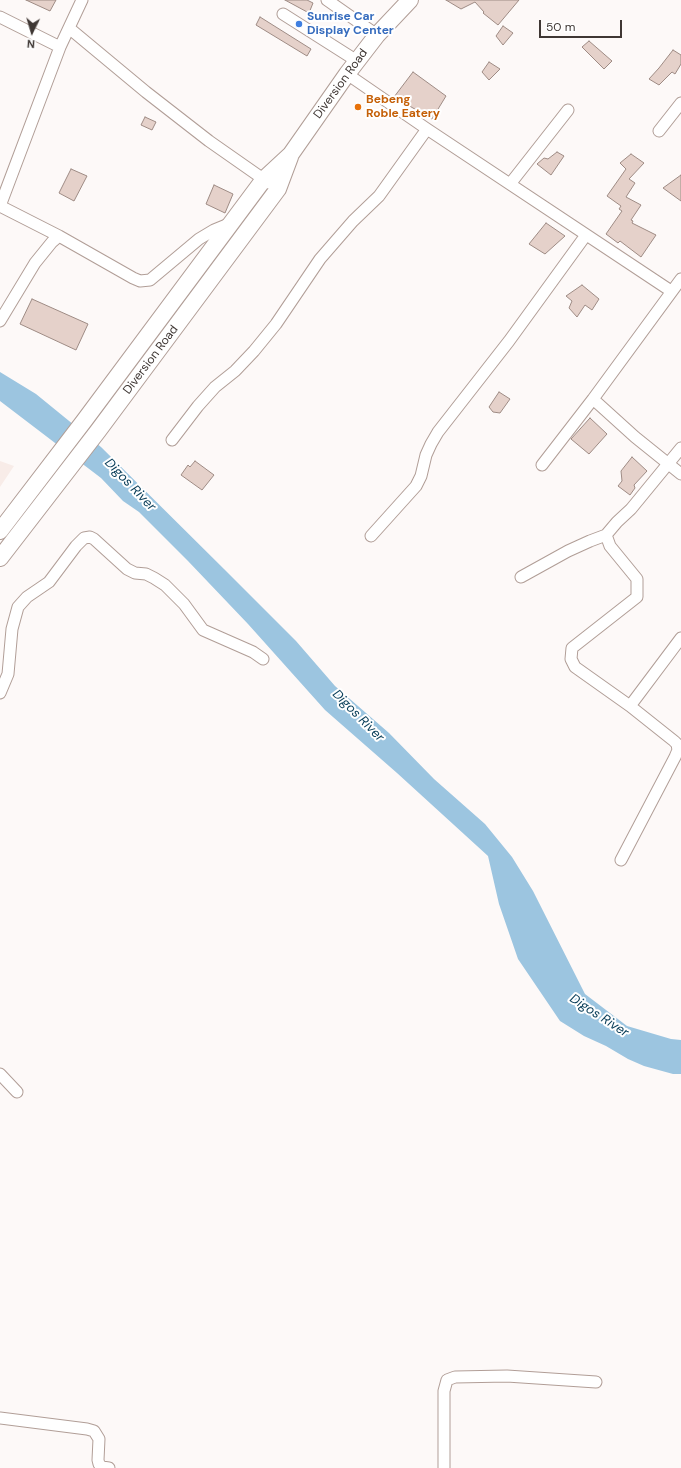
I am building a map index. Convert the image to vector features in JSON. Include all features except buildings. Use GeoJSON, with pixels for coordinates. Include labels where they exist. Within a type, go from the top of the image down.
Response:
{"type":"FeatureCollection","features":[{"type":"Feature","properties":{"kind":"highway","name":"Diversion Road"},"geometry":{"type":"LineString","coordinates":[[0,530],[84,421],[264,179],[291,154],[347,74],[377,35],[410,0]]}},
{"type":"Feature","properties":{"kind":"highway","name":"Diversion Road"},"geometry":{"type":"LineString","coordinates":[[0,558],[98,432],[278,189],[291,154]]}},
{"type":"Feature","properties":{"kind":"street"},"geometry":{"type":"LineString","coordinates":[[82,0],[60,47],[0,206],[59,236],[140,281],[150,280],[199,239],[214,230],[231,223]]}},
{"type":"Feature","properties":{"kind":"street"},"geometry":{"type":"LineString","coordinates":[[327,0],[377,35]]}},
{"type":"Feature","properties":{"kind":"street"},"geometry":{"type":"LineString","coordinates":[[283,14],[357,61]]}},
{"type":"Feature","properties":{"kind":"street"},"geometry":{"type":"LineString","coordinates":[[0,17],[60,47]]}},
{"type":"Feature","properties":{"kind":"street"},"geometry":{"type":"LineString","coordinates":[[69,28],[146,92],[209,141],[278,189]]}},
{"type":"Feature","properties":{"kind":"street"},"geometry":{"type":"LineString","coordinates":[[347,74],[426,129],[671,291]]}},
{"type":"Feature","properties":{"kind":"street"},"geometry":{"type":"LineString","coordinates":[[659,131],[681,104]]}},
{"type":"Feature","properties":{"kind":"street"},"geometry":{"type":"LineString","coordinates":[[510,184],[568,110]]}},
{"type":"Feature","properties":{"kind":"street"},"geometry":{"type":"LineString","coordinates":[[172,440],[198,406],[215,387],[235,371],[258,346],[301,289],[320,259],[353,221],[379,196],[426,129]]}},
{"type":"Feature","properties":{"kind":"street"},"geometry":{"type":"LineString","coordinates":[[371,536],[416,486],[421,476],[426,455],[438,432],[509,341],[586,235]]}},
{"type":"Feature","properties":{"kind":"street"},"geometry":{"type":"LineString","coordinates":[[0,321],[35,263],[52,242],[59,236]]}},
{"type":"Feature","properties":{"kind":"street"},"geometry":{"type":"LineString","coordinates":[[542,465],[681,279]]}},
{"type":"Feature","properties":{"kind":"street"},"geometry":{"type":"LineString","coordinates":[[592,399],[635,437],[681,474]]}},
{"type":"Feature","properties":{"kind":"street"},"geometry":{"type":"LineString","coordinates":[[521,577],[590,540],[606,535],[631,509],[681,448]]}},
{"type":"Feature","properties":{"kind":"street"},"geometry":{"type":"LineString","coordinates":[[606,535],[610,546],[636,579],[637,597],[572,648],[570,659],[575,667],[630,706],[674,741],[677,744],[678,750],[621,860]]}},
{"type":"Feature","properties":{"kind":"street"},"geometry":{"type":"LineString","coordinates":[[0,693],[8,674],[12,629],[18,607],[27,597],[49,582],[76,546],[84,538],[90,537],[127,569],[135,573],[146,574],[165,585],[184,604],[204,630],[253,652],[263,659]]}},
{"type":"Feature","properties":{"kind":"street"},"geometry":{"type":"LineString","coordinates":[[630,706],[681,638]]}},
{"type":"Feature","properties":{"kind":"street"},"geometry":{"type":"LineString","coordinates":[[0,1074],[17,1092]]}},
{"type":"Feature","properties":{"kind":"street"},"geometry":{"type":"LineString","coordinates":[[444,1468],[444,1391],[447,1380],[455,1377],[507,1376],[596,1382]]}},
{"type":"Feature","properties":{"kind":"street"},"geometry":{"type":"LineString","coordinates":[[0,1418],[94,1431],[99,1439],[99,1464],[102,1467],[108,1468]]}},
{"type":"Feature","properties":{"kind":"shaded area"},"geometry":{"type":"Polygon","coordinates":[[[0,461],[14,466],[0,487],[0,461]]]}},
{"type":"Feature","properties":{"kind":"water","name":"Digos River"},"geometry":{"type":"Polygon","coordinates":[[[0,372],[36,394],[101,447],[296,641],[335,686],[389,733],[434,779],[485,824],[512,857],[533,891],[585,994],[627,1026],[671,1039],[681,1040],[681,1074],[673,1074],[644,1066],[628,1059],[606,1046],[584,1036],[560,1021],[518,959],[499,904],[488,856],[325,710],[248,624],[139,512],[123,501],[101,478],[0,401],[0,372]]]}},
{"type":"Feature","properties":{"kind":"place","name":"Sunrise Car Display Center"},"geometry":{"type":"Point","coordinates":[299,24]}},
{"type":"Feature","properties":{"kind":"place","name":"Bebeng Roble Eatery"},"geometry":{"type":"Point","coordinates":[358,107]}}]}
